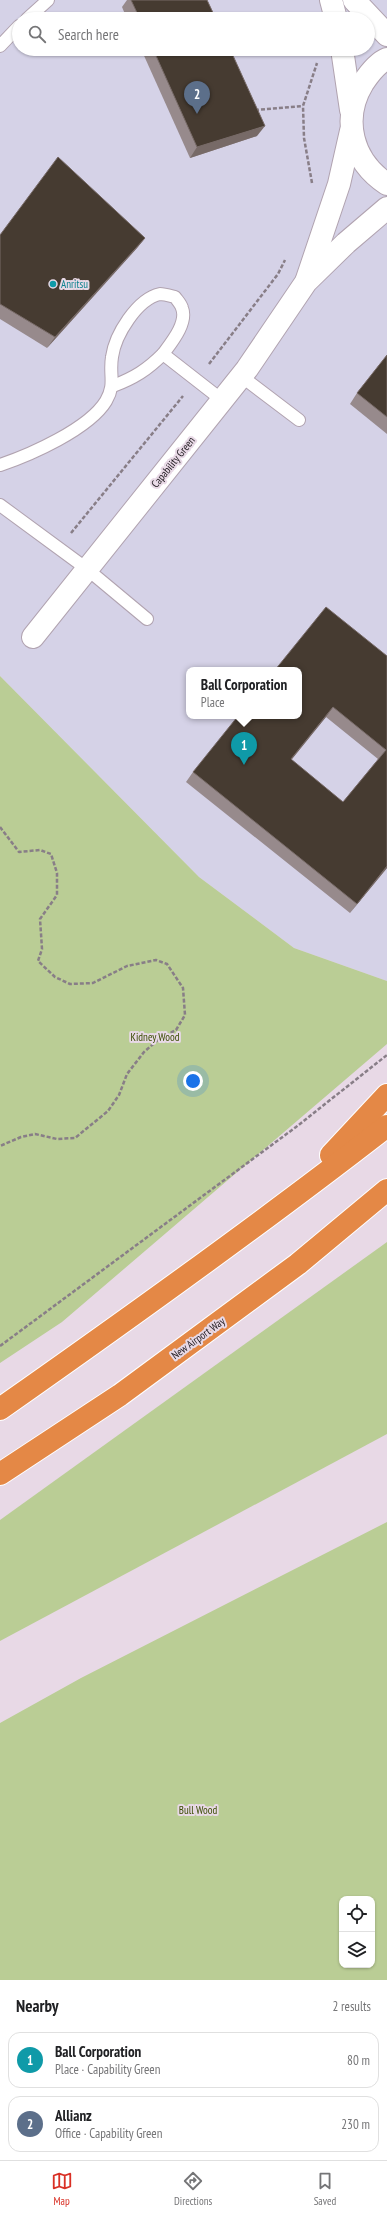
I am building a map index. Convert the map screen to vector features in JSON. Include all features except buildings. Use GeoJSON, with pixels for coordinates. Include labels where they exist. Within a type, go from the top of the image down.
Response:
{"type":"FeatureCollection","features":[{"type":"Feature","properties":{"kind":"highway"},"geometry":{"type":"LineString","coordinates":[[286,1205],[387,1095]]}},
{"type":"Feature","properties":{"kind":"highway"},"geometry":{"type":"LineString","coordinates":[[0,1409],[123,1323],[286,1205],[387,1126]]}},
{"type":"Feature","properties":{"kind":"highway","name":"New Airport Way"},"geometry":{"type":"LineString","coordinates":[[0,1474],[120,1395],[298,1264],[387,1190]]}},
{"type":"Feature","properties":{"kind":"highway"},"geometry":{"type":"LineString","coordinates":[[298,1264],[387,1209]]}},
{"type":"Feature","properties":{"kind":"street"},"geometry":{"type":"LineString","coordinates":[[331,0],[334,12]]}},
{"type":"Feature","properties":{"kind":"street"},"geometry":{"type":"LineString","coordinates":[[354,0],[365,12]]}},
{"type":"Feature","properties":{"kind":"street"},"geometry":{"type":"LineString","coordinates":[[375,22],[387,35]]}},
{"type":"Feature","properties":{"kind":"street"},"geometry":{"type":"LineString","coordinates":[[343,56],[351,122],[356,148],[364,164],[376,177],[387,184]]}},
{"type":"Feature","properties":{"kind":"street"},"geometry":{"type":"LineString","coordinates":[[306,282],[339,184],[357,92],[368,75],[387,59]]}},
{"type":"Feature","properties":{"kind":"street"},"geometry":{"type":"LineString","coordinates":[[306,282],[387,208]]}},
{"type":"Feature","properties":{"kind":"street","name":"Capability Green"},"geometry":{"type":"LineString","coordinates":[[33,637],[242,376],[306,282]]}},
{"type":"Feature","properties":{"kind":"lane"},"geometry":{"type":"LineString","coordinates":[[35,12],[48,0]]}},
{"type":"Feature","properties":{"kind":"lane"},"geometry":{"type":"LineString","coordinates":[[0,46],[12,33]]}},
{"type":"Feature","properties":{"kind":"lane"},"geometry":{"type":"LineString","coordinates":[[0,465],[22,458],[62,438],[96,413],[105,402],[113,386],[112,357],[118,336],[134,312],[148,300],[161,294],[175,297],[183,308],[182,320],[174,338],[163,354],[148,369],[132,379],[113,386]]}},
{"type":"Feature","properties":{"kind":"lane"},"geometry":{"type":"LineString","coordinates":[[163,354],[222,400]]}},
{"type":"Feature","properties":{"kind":"lane"},"geometry":{"type":"LineString","coordinates":[[242,376],[299,420]]}},
{"type":"Feature","properties":{"kind":"lane"},"geometry":{"type":"LineString","coordinates":[[0,505],[87,569],[147,619]]}},
{"type":"Feature","properties":{"kind":"path"},"geometry":{"type":"LineString","coordinates":[[311,187],[312,180],[304,138],[303,106],[318,59]]}},
{"type":"Feature","properties":{"kind":"path"},"geometry":{"type":"LineString","coordinates":[[250,104],[254,110],[303,106]]}},
{"type":"Feature","properties":{"kind":"path"},"geometry":{"type":"LineString","coordinates":[[58,548],[197,380],[278,274],[288,254]]}},
{"type":"Feature","properties":{"kind":"path"},"geometry":{"type":"LineString","coordinates":[[0,827],[19,852],[40,850],[51,854],[57,873],[57,895],[40,919],[42,949],[38,961],[55,977],[70,984],[93,983],[127,966],[156,960],[167,964],[183,988],[185,1015],[176,1030],[159,1039],[144,1052],[127,1074],[120,1095],[108,1111],[75,1138],[57,1139],[35,1134],[0,1146]]}},
{"type":"Feature","properties":{"kind":"path"},"geometry":{"type":"LineString","coordinates":[[0,1346],[296,1127],[387,1055]]}},
{"type":"Feature","properties":{"kind":"shaded area"},"geometry":{"type":"Polygon","coordinates":[[[0,0],[387,0],[387,981],[294,948],[199,877],[0,676],[0,0]]]}},
{"type":"Feature","properties":{"kind":"green space","name":"Kidney Wood"},"geometry":{"type":"Polygon","coordinates":[[[0,676],[199,877],[294,948],[387,981],[387,1044],[62,1322],[0,1363],[0,676]]]}},
{"type":"Feature","properties":{"kind":"green space"},"geometry":{"type":"Polygon","coordinates":[[[387,1242],[387,1434],[0,1641],[0,1520],[387,1242]]]}},
{"type":"Feature","properties":{"kind":"green space","name":"Bull Wood"},"geometry":{"type":"Polygon","coordinates":[[[387,1522],[387,1980],[0,1980],[0,1723],[81,1678],[387,1522]]]}},
{"type":"Feature","properties":{"kind":"place","name":"Allianz"},"geometry":{"type":"Point","coordinates":[197,114]}},
{"type":"Feature","properties":{"kind":"place","name":"Anritsu"},"geometry":{"type":"Point","coordinates":[53,284]}},
{"type":"Feature","properties":{"kind":"place","name":"Ball Corporation"},"geometry":{"type":"Point","coordinates":[244,765]}}]}
